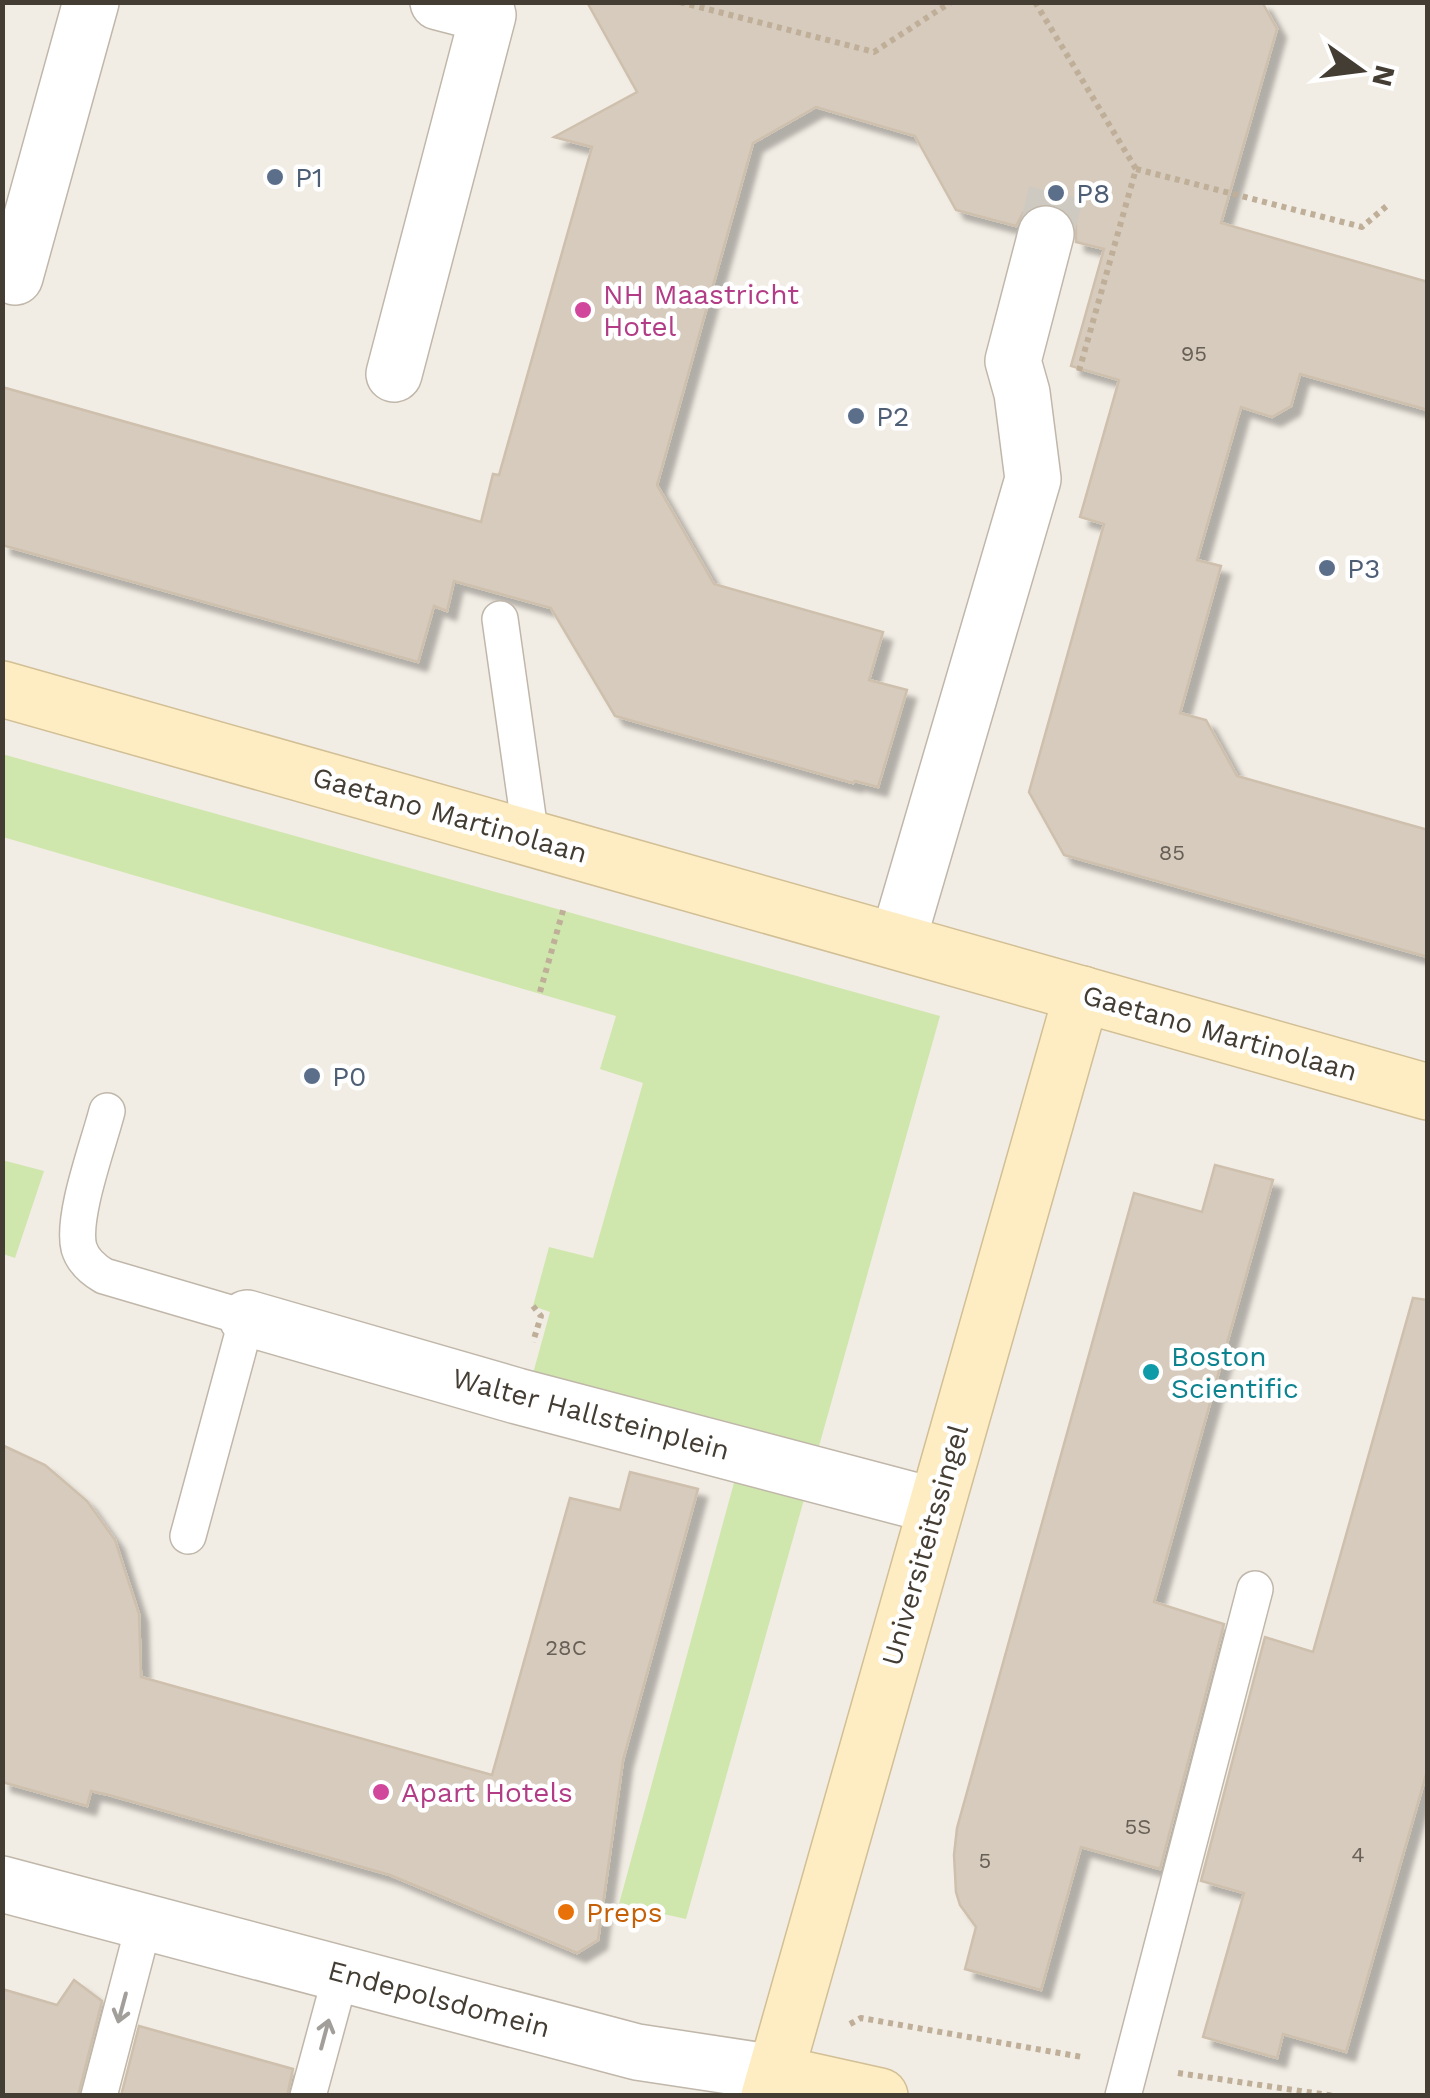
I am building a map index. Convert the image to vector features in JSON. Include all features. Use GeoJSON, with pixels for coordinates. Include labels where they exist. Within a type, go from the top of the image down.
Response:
{"type":"FeatureCollection","features":[{"type":"Feature","properties":{"kind":"street"},"geometry":{"type":"LineString","coordinates":[[15,277],[92,2]]}},
{"type":"Feature","properties":{"kind":"street"},"geometry":{"type":"LineString","coordinates":[[394,374],[480,7]]}},
{"type":"Feature","properties":{"kind":"street"},"geometry":{"type":"LineString","coordinates":[[898,940],[1033,479],[1022,393],[1013,361],[1046,234]]}},
{"type":"Feature","properties":{"kind":"street","name":"Gaetano Martinolaan"},"geometry":{"type":"LineString","coordinates":[[2,688],[1428,1092]]}},
{"type":"Feature","properties":{"kind":"street","name":"Universiteitssingel"},"geometry":{"type":"LineString","coordinates":[[773,2084],[1082,994]]}},
{"type":"Feature","properties":{"kind":"street","name":"Walter Hallsteinplein"},"geometry":{"type":"LineString","coordinates":[[246,1318],[517,1396],[936,1506]]}},
{"type":"Feature","properties":{"kind":"street","name":"Endepolsdomein"},"geometry":{"type":"LineString","coordinates":[[2,1884],[637,2052],[773,2084],[880,2096]]}},
{"type":"Feature","properties":{"kind":"lane"},"geometry":{"type":"LineString","coordinates":[[500,619],[531,838]]}},
{"type":"Feature","properties":{"kind":"lane"},"geometry":{"type":"LineString","coordinates":[[107,1110],[79,1214],[79,1248],[89,1267],[104,1276],[246,1318],[188,1536]]}},
{"type":"Feature","properties":{"kind":"lane"},"geometry":{"type":"LineString","coordinates":[[1127,2081],[1255,1590]]}},
{"type":"Feature","properties":{"kind":"lane"},"geometry":{"type":"LineString","coordinates":[[100,2096],[145,1920]]}},
{"type":"Feature","properties":{"kind":"lane"},"geometry":{"type":"LineString","coordinates":[[308,2096],[340,1978],[338,1972]]}},
{"type":"Feature","properties":{"kind":"path"},"geometry":{"type":"LineString","coordinates":[[680,2],[874,52],[951,2]]}},
{"type":"Feature","properties":{"kind":"path"},"geometry":{"type":"LineString","coordinates":[[1035,2],[1136,169],[1362,227],[1389,204]]}},
{"type":"Feature","properties":{"kind":"path"},"geometry":{"type":"LineString","coordinates":[[1078,373],[1136,169]]}},
{"type":"Feature","properties":{"kind":"path"},"geometry":{"type":"LineString","coordinates":[[540,992],[567,896]]}},
{"type":"Feature","properties":{"kind":"path"},"geometry":{"type":"LineString","coordinates":[[773,2084],[860,2018],[1127,2081],[1336,2096]]}},
{"type":"Feature","properties":{"kind":"green space"},"geometry":{"type":"Polygon","coordinates":[[[2,754],[940,1016],[686,1919],[619,1904],[747,1435],[532,1377],[550,1312],[533,1306],[549,1247],[593,1258],[643,1083],[600,1069],[616,1016],[3,837],[2,754]]]}},
{"type":"Feature","properties":{"kind":"green space"},"geometry":{"type":"Polygon","coordinates":[[[2,1160],[44,1171],[15,1258],[3,1254],[2,1160]]]}},
{"type":"Feature","properties":{"kind":"building"},"geometry":{"type":"Polygon","coordinates":[[[587,2],[1262,2],[1277,29],[1221,223],[1428,282],[1428,410],[1300,374],[1291,406],[1272,417],[1241,407],[1197,560],[1221,566],[1180,713],[1206,720],[1237,776],[1428,830],[1428,957],[1064,855],[1029,792],[1104,524],[1080,517],[1119,380],[1071,366],[1104,249],[1076,242],[1076,225],[1069,212],[1055,204],[1037,204],[1023,213],[1016,226],[956,210],[915,136],[816,107],[753,143],[657,485],[714,584],[883,632],[869,680],[907,690],[878,787],[615,716],[551,608],[454,581],[447,611],[434,606],[418,662],[2,545],[2,387],[481,522],[493,474],[499,475],[592,147],[554,137],[637,92],[587,2]]]}},
{"type":"Feature","properties":{"kind":"building"},"geometry":{"type":"Polygon","coordinates":[[[1215,1165],[1273,1180],[1154,1602],[1224,1624],[1160,1869],[1081,1847],[1041,1990],[965,1969],[976,1927],[956,1892],[957,1828],[1134,1193],[1202,1212],[1215,1165]]]}},
{"type":"Feature","properties":{"kind":"building"},"geometry":{"type":"Polygon","coordinates":[[[1413,1298],[1428,1300],[1428,1768],[1346,2052],[1283,2034],[1277,2058],[1203,2037],[1244,1893],[1201,1881],[1265,1637],[1313,1652],[1413,1298]]]}},
{"type":"Feature","properties":{"kind":"building"},"geometry":{"type":"Polygon","coordinates":[[[2,1445],[45,1465],[87,1501],[115,1540],[139,1614],[141,1677],[492,1775],[570,1498],[620,1510],[630,1472],[698,1489],[623,1760],[598,1940],[577,1953],[390,1875],[109,1795],[91,1791],[87,1806],[2,1782],[2,1445]]]}},
{"type":"Feature","properties":{"kind":"building"},"geometry":{"type":"Polygon","coordinates":[[[74,1980],[102,2001],[78,2096],[2,2096],[2,1989],[57,2005],[74,1980]]]}},
{"type":"Feature","properties":{"kind":"building"},"geometry":{"type":"Polygon","coordinates":[[[139,2026],[293,2069],[287,2096],[121,2096],[139,2026]]]}},
{"type":"Feature","properties":{"kind":"tunnel"},"geometry":{"type":"LineString","coordinates":[[1046,234],[1056,193]]}},
{"type":"Feature","properties":{"kind":"place","name":"P1"},"geometry":{"type":"Point","coordinates":[275,177]}},
{"type":"Feature","properties":{"kind":"place","name":"P8"},"geometry":{"type":"Point","coordinates":[1056,193]}},
{"type":"Feature","properties":{"kind":"place","name":"NH Maastricht Hotel"},"geometry":{"type":"Point","coordinates":[583,310]}},
{"type":"Feature","properties":{"kind":"place","name":"P2"},"geometry":{"type":"Point","coordinates":[856,416]}},
{"type":"Feature","properties":{"kind":"place","name":"P3"},"geometry":{"type":"Point","coordinates":[1327,568]}},
{"type":"Feature","properties":{"kind":"place","name":"P0"},"geometry":{"type":"Point","coordinates":[312,1076]}},
{"type":"Feature","properties":{"kind":"place","name":"Boston Scientific"},"geometry":{"type":"Point","coordinates":[1151,1372]}},
{"type":"Feature","properties":{"kind":"place","name":"Apart Hotels"},"geometry":{"type":"Point","coordinates":[381,1792]}},
{"type":"Feature","properties":{"kind":"place","name":"Preps"},"geometry":{"type":"Point","coordinates":[566,1912]}}]}
